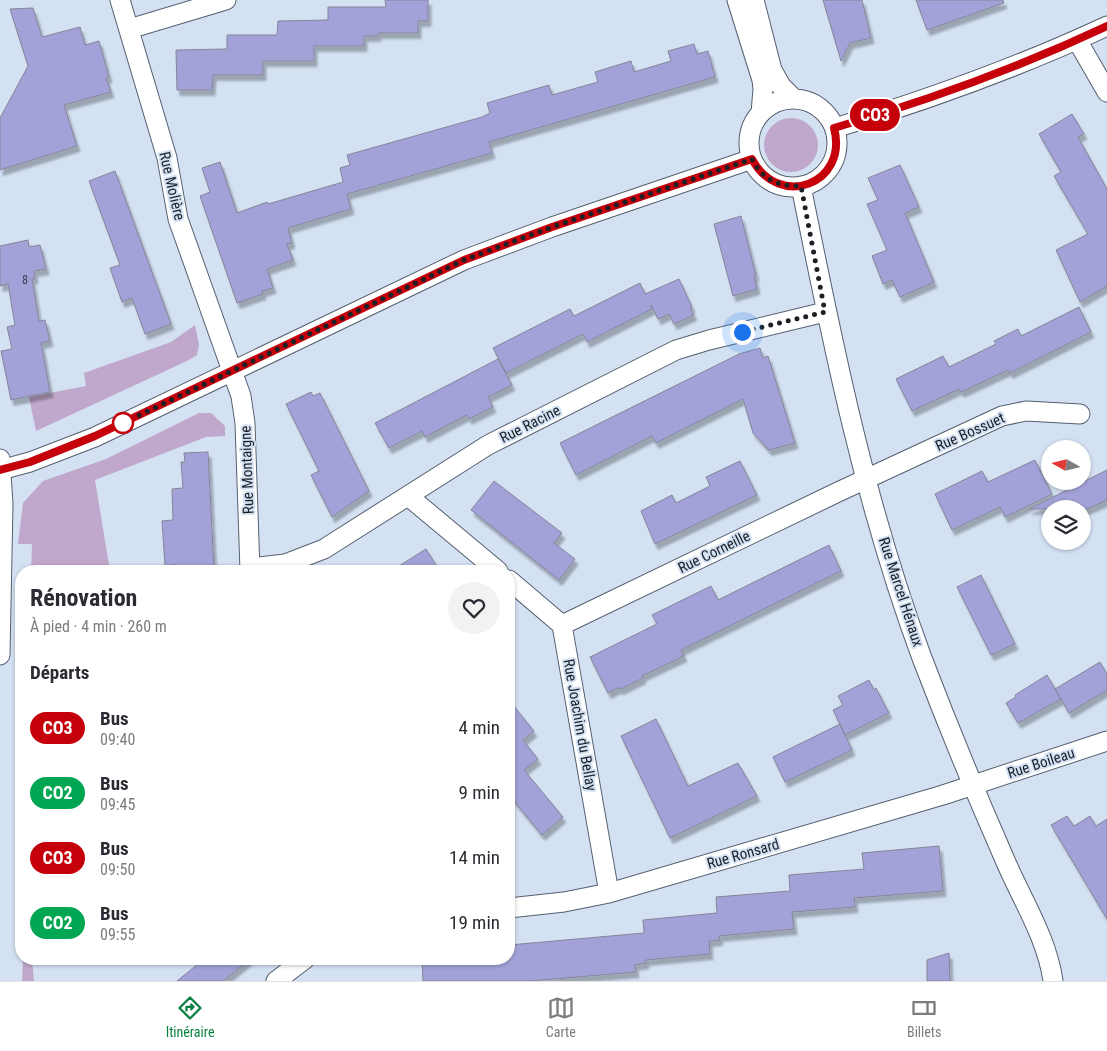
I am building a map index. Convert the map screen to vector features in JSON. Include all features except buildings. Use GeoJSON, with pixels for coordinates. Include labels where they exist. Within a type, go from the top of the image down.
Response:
{"type":"FeatureCollection","features":[{"type":"Feature","properties":{"kind":"street","name":"Rue Molière"},"geometry":{"type":"LineString","coordinates":[[120,0],[167,158],[178,219],[232,370]]}},
{"type":"Feature","properties":{"kind":"street"},"geometry":{"type":"LineString","coordinates":[[129,29],[226,0]]}},
{"type":"Feature","properties":{"kind":"street"},"geometry":{"type":"LineString","coordinates":[[737,0],[762,80],[761,113]]}},
{"type":"Feature","properties":{"kind":"street"},"geometry":{"type":"LineString","coordinates":[[754,0],[767,56],[774,76],[794,99]]}},
{"type":"Feature","properties":{"kind":"street"},"geometry":{"type":"LineString","coordinates":[[834,128],[980,79],[1107,26]]}},
{"type":"Feature","properties":{"kind":"street"},"geometry":{"type":"LineString","coordinates":[[1077,40],[1107,92]]}},
{"type":"Feature","properties":{"kind":"street"},"geometry":{"type":"LineString","coordinates":[[794,99],[819,107],[834,128],[837,137],[837,147],[831,165],[818,179],[801,186],[781,185],[771,181],[757,168],[752,159],[749,139],[751,130],[761,113],[777,102],[794,99]]}},
{"type":"Feature","properties":{"kind":"street"},"geometry":{"type":"LineString","coordinates":[[0,655],[2,504],[0,466],[30,462],[95,436],[464,260],[504,244],[752,159]]}},
{"type":"Feature","properties":{"kind":"street","name":"Rue Marcel Hénaux"},"geometry":{"type":"LineString","coordinates":[[801,186],[825,312],[866,479],[921,655],[1006,861],[1043,942],[1050,962],[1053,981]]}},
{"type":"Feature","properties":{"kind":"street","name":"Rue Racine"},"geometry":{"type":"LineString","coordinates":[[279,565],[324,549],[488,446],[676,350],[709,340],[825,312]]}},
{"type":"Feature","properties":{"kind":"street","name":"Rue Montaigne"},"geometry":{"type":"LineString","coordinates":[[232,370],[244,410],[250,565]]}},
{"type":"Feature","properties":{"kind":"street","name":"Rue Bossuet"},"geometry":{"type":"LineString","coordinates":[[866,479],[1002,416],[1026,411],[1080,414]]}},
{"type":"Feature","properties":{"kind":"street","name":"Rue Corneille"},"geometry":{"type":"LineString","coordinates":[[562,625],[866,479]]}},
{"type":"Feature","properties":{"kind":"street"},"geometry":{"type":"LineString","coordinates":[[408,496],[491,565]]}},
{"type":"Feature","properties":{"kind":"street"},"geometry":{"type":"LineString","coordinates":[[515,585],[562,625]]}},
{"type":"Feature","properties":{"kind":"street","name":"Rue Joachim du Bellay"},"geometry":{"type":"LineString","coordinates":[[562,625],[610,893]]}},
{"type":"Feature","properties":{"kind":"street","name":"Rue Boileau"},"geometry":{"type":"LineString","coordinates":[[974,785],[1107,741]]}},
{"type":"Feature","properties":{"kind":"street","name":"Rue Ronsard"},"geometry":{"type":"LineString","coordinates":[[515,907],[564,902],[610,893],[974,785]]}},
{"type":"Feature","properties":{"kind":"street"},"geometry":{"type":"LineString","coordinates":[[276,981],[297,965]]}},
{"type":"Feature","properties":{"kind":"shaded area"},"geometry":{"type":"Polygon","coordinates":[[[791,118],[801,120],[810,126],[816,135],[818,145],[816,155],[810,164],[801,170],[791,172],[781,170],[772,164],[766,155],[764,145],[766,135],[772,126],[781,120],[791,118]]]}},
{"type":"Feature","properties":{"kind":"shaded area"},"geometry":{"type":"Polygon","coordinates":[[[195,325],[199,345],[197,355],[36,431],[29,397],[86,386],[84,373],[171,342],[195,325]]]}},
{"type":"Feature","properties":{"kind":"shaded area"},"geometry":{"type":"Polygon","coordinates":[[[199,413],[211,413],[225,426],[225,436],[206,437],[95,480],[109,565],[31,565],[32,544],[18,544],[23,503],[43,481],[106,459],[199,413]]]}},
{"type":"Feature","properties":{"kind":"shaded area"},"geometry":{"type":"Polygon","coordinates":[[[23,965],[33,965],[34,981],[22,981],[23,965]]]}},
{"type":"Feature","properties":{"kind":"bus line","name":"CO3"},"geometry":{"type":"LineString","coordinates":[[0,470],[30,462],[95,436],[464,260],[552,227],[752,159],[757,168],[771,181],[791,187],[810,184],[825,172],[835,156],[837,137],[834,128],[980,79],[1107,26]]}},
{"type":"Feature","properties":{"kind":"route"},"geometry":{"type":"LineString","coordinates":[[123,423],[464,260],[552,227],[752,159],[757,168],[771,181],[791,187],[801,186],[825,312],[742,332]]}}]}
